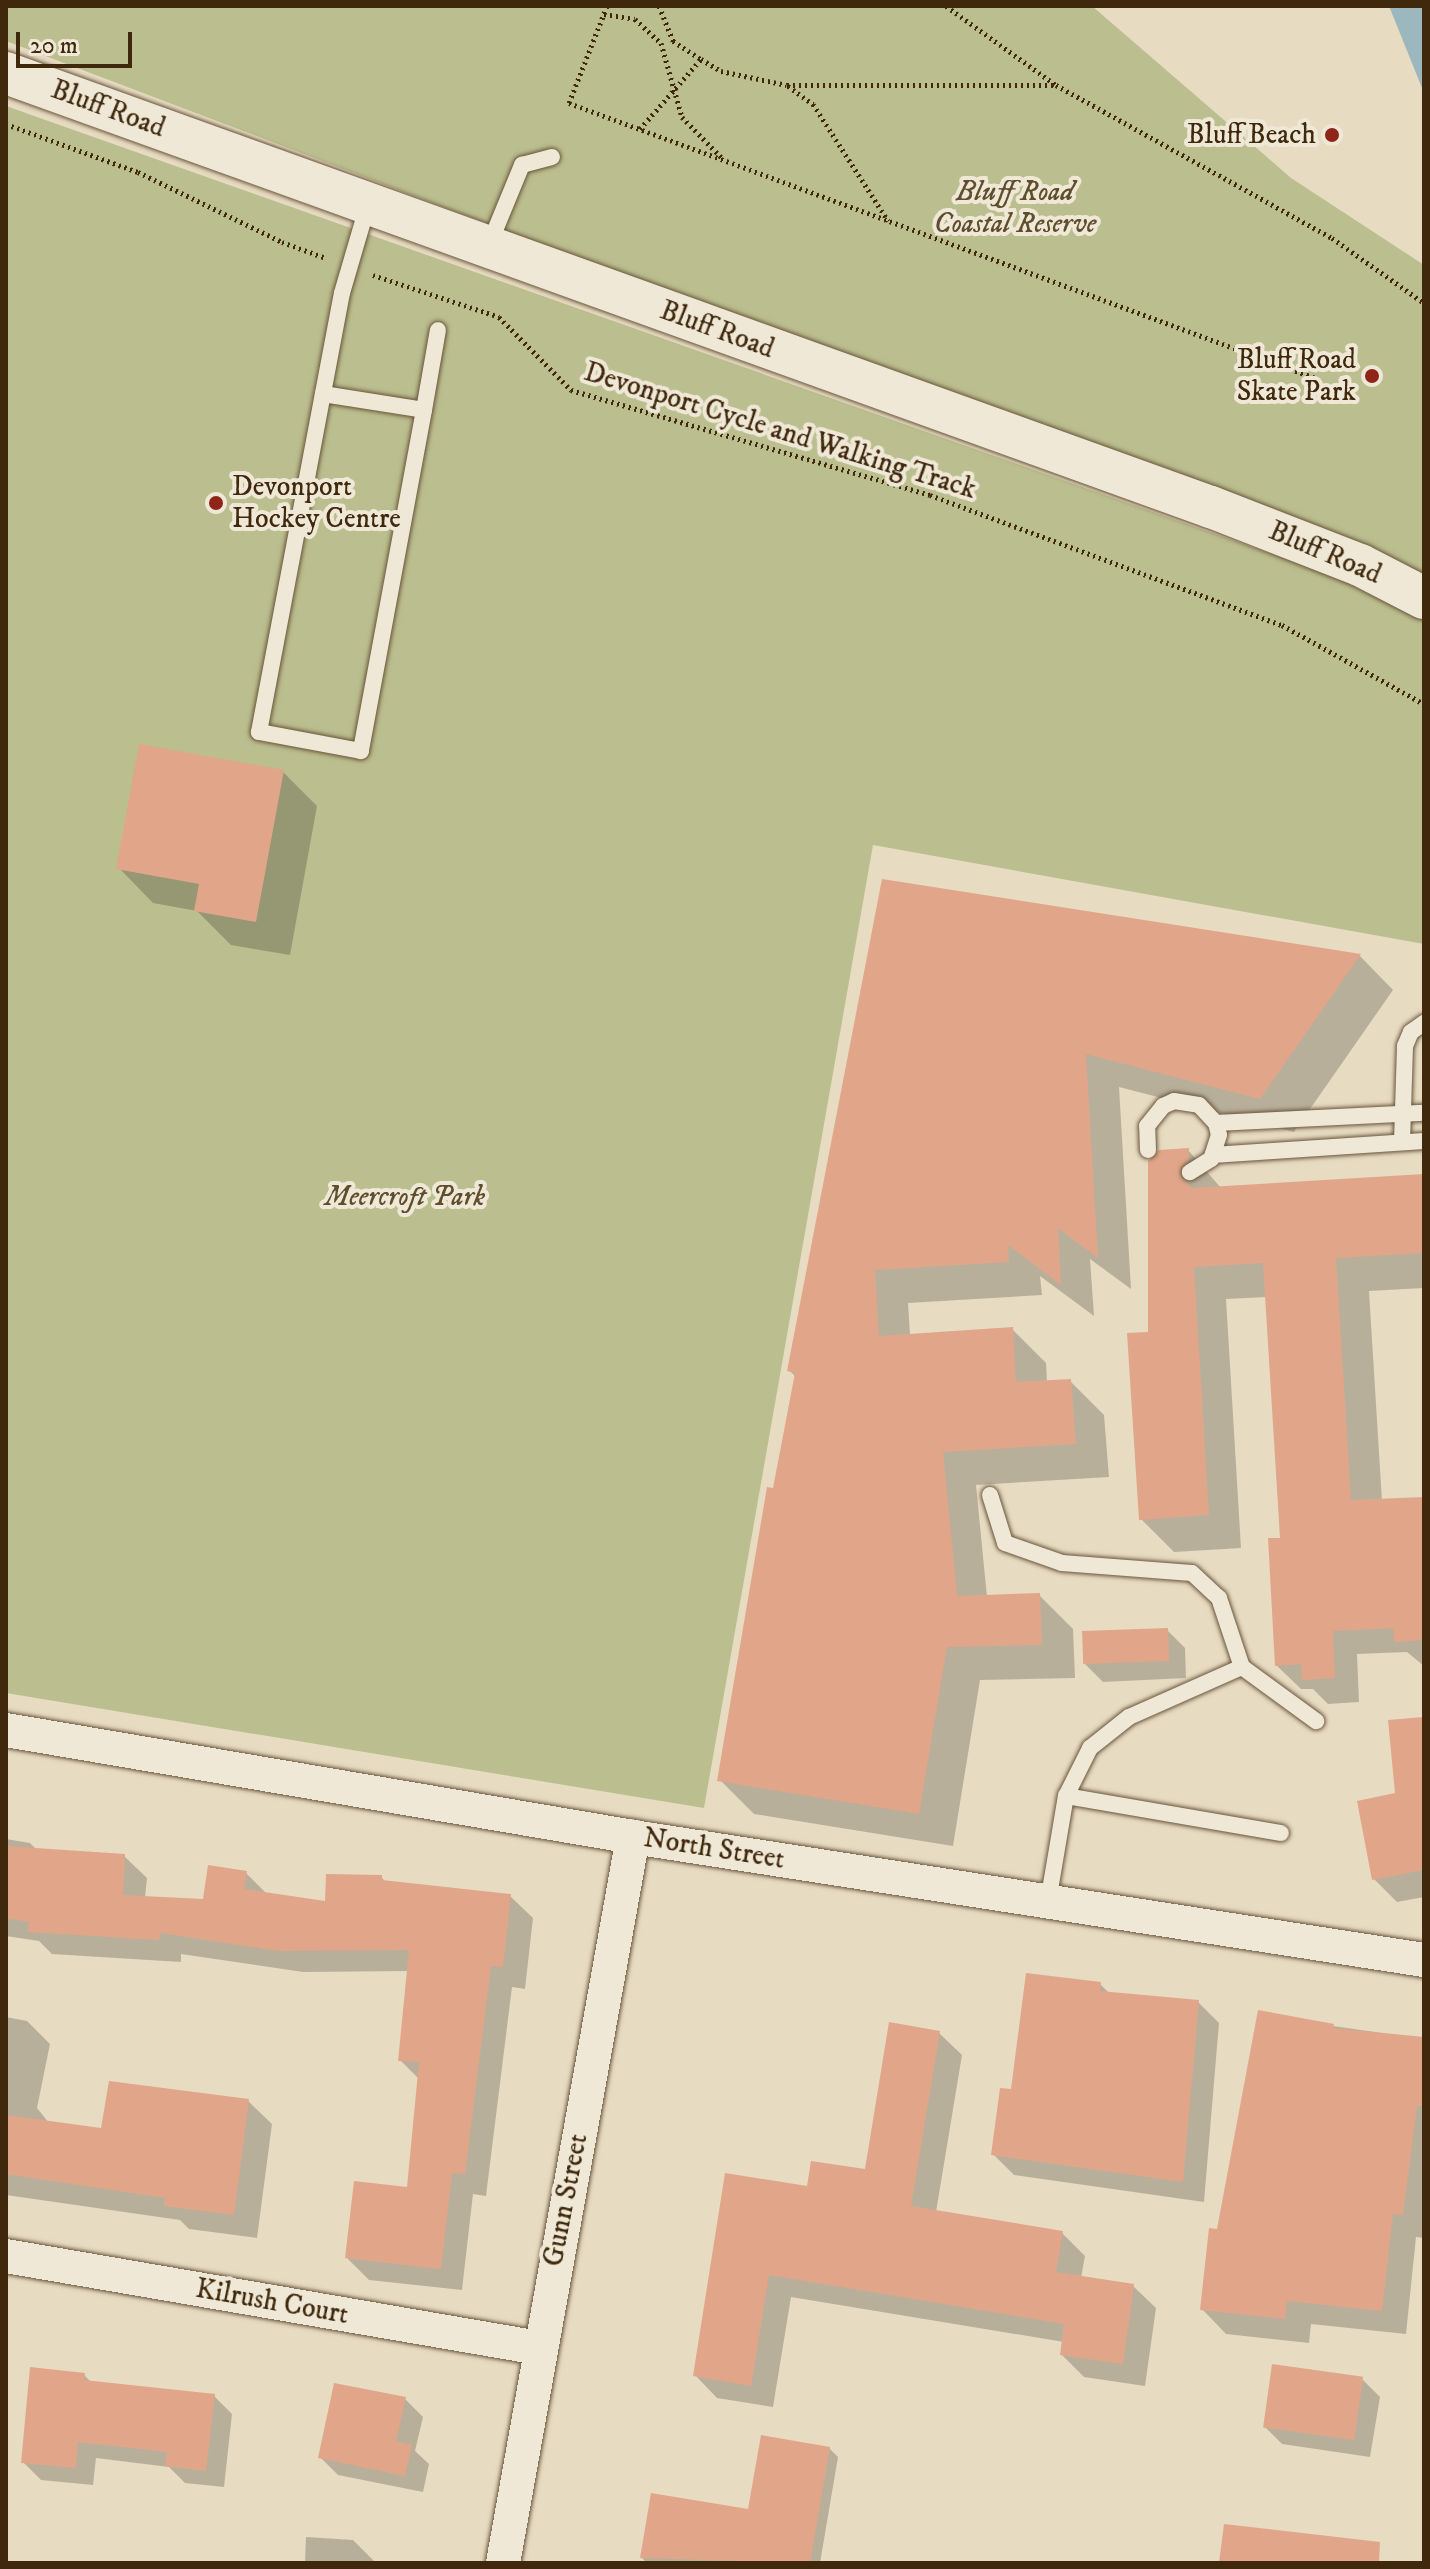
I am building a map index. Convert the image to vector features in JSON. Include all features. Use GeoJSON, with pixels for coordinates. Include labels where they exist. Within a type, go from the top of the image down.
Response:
{"type":"FeatureCollection","features":[{"type":"Feature","properties":{"kind":"street","name":"Bluff Road"},"geometry":{"type":"LineString","coordinates":[[6,73],[1211,507],[1360,565],[1424,598]]}},
{"type":"Feature","properties":{"kind":"street","name":"North Street"},"geometry":{"type":"LineString","coordinates":[[6,1730],[633,1837],[1424,1960]]}},
{"type":"Feature","properties":{"kind":"street","name":"Gunn Street"},"geometry":{"type":"LineString","coordinates":[[503,2563],[539,2348],[633,1837]]}},
{"type":"Feature","properties":{"kind":"street","name":"Kilrush Court"},"geometry":{"type":"LineString","coordinates":[[6,2256],[539,2348]]}},
{"type":"Feature","properties":{"kind":"lane"},"geometry":{"type":"LineString","coordinates":[[488,246],[522,165],[552,157]]}},
{"type":"Feature","properties":{"kind":"lane"},"geometry":{"type":"LineString","coordinates":[[369,203],[350,267],[323,394],[259,732],[361,751],[438,330]]}},
{"type":"Feature","properties":{"kind":"lane"},"geometry":{"type":"LineString","coordinates":[[323,394],[424,410]]}},
{"type":"Feature","properties":{"kind":"lane"},"geometry":{"type":"LineString","coordinates":[[1402,1142],[1405,1046],[1424,1023]]}},
{"type":"Feature","properties":{"kind":"lane"},"geometry":{"type":"LineString","coordinates":[[1148,1150],[1147,1126],[1163,1106],[1174,1101],[1199,1105],[1216,1123],[1219,1135],[1213,1155]]}},
{"type":"Feature","properties":{"kind":"lane"},"geometry":{"type":"LineString","coordinates":[[1216,1123],[1424,1113]]}},
{"type":"Feature","properties":{"kind":"lane"},"geometry":{"type":"LineString","coordinates":[[1190,1172],[1213,1155],[1424,1141]]}},
{"type":"Feature","properties":{"kind":"lane"},"geometry":{"type":"LineString","coordinates":[[990,1495],[1005,1543],[1062,1563],[1192,1573],[1219,1598],[1242,1667],[1316,1721]]}},
{"type":"Feature","properties":{"kind":"lane"},"geometry":{"type":"LineString","coordinates":[[1048,1902],[1066,1796],[1090,1748],[1129,1717],[1242,1667]]}},
{"type":"Feature","properties":{"kind":"lane"},"geometry":{"type":"LineString","coordinates":[[1066,1796],[1281,1833]]}},
{"type":"Feature","properties":{"kind":"path"},"geometry":{"type":"LineString","coordinates":[[607,6],[569,103],[1318,379]]}},
{"type":"Feature","properties":{"kind":"path"},"geometry":{"type":"LineString","coordinates":[[659,6],[673,41],[701,59],[721,71],[787,85],[1056,85]]}},
{"type":"Feature","properties":{"kind":"path"},"geometry":{"type":"LineString","coordinates":[[946,6],[1056,85],[1332,238],[1424,303]]}},
{"type":"Feature","properties":{"kind":"path"},"geometry":{"type":"LineString","coordinates":[[604,14],[635,19],[661,43],[676,87],[682,117],[726,161]]}},
{"type":"Feature","properties":{"kind":"path"},"geometry":{"type":"LineString","coordinates":[[640,129],[701,59]]}},
{"type":"Feature","properties":{"kind":"path"},"geometry":{"type":"LineString","coordinates":[[787,85],[813,104],[888,221]]}},
{"type":"Feature","properties":{"kind":"path","name":"Devonport Cycle and Walking Track"},"geometry":{"type":"LineString","coordinates":[[6,124],[138,172],[282,242],[499,317],[571,390],[959,506],[1282,625],[1424,704]]}},
{"type":"Feature","properties":{"kind":"green space","name":"Bluff Road Coastal Reserve"},"geometry":{"type":"Polygon","coordinates":[[[6,6],[1092,6],[1291,178],[1424,265],[1424,579],[6,41],[6,6]]]}},
{"type":"Feature","properties":{"kind":"green space","name":"Meercroft Park"},"geometry":{"type":"Polygon","coordinates":[[[6,106],[1424,608],[1424,944],[873,845],[704,1808],[6,1693],[6,106]]]}},
{"type":"Feature","properties":{"kind":"water"},"geometry":{"type":"Polygon","coordinates":[[[1389,6],[1424,6],[1424,93],[1389,6]]]}},
{"type":"Feature","properties":{"kind":"building"},"geometry":{"type":"Polygon","coordinates":[[[139,744],[284,770],[256,922],[194,911],[199,884],[116,869],[139,744]]]}},
{"type":"Feature","properties":{"kind":"building"},"geometry":{"type":"Polygon","coordinates":[[[882,879],[1361,954],[1260,1099],[1086,1054],[1098,1258],[1058,1228],[1061,1285],[1008,1245],[1009,1262],[875,1270],[879,1336],[1013,1327],[1016,1382],[1071,1379],[1076,1444],[943,1452],[957,1596],[1040,1593],[1042,1645],[947,1647],[919,1814],[717,1781],[767,1487],[773,1488],[795,1373],[787,1371],[882,879]]]}},
{"type":"Feature","properties":{"kind":"building"},"geometry":{"type":"Polygon","coordinates":[[[1189,1148],[1189,1160],[1179,1173],[1191,1188],[1424,1174],[1424,1253],[1336,1258],[1351,1500],[1424,1497],[1424,1640],[1394,1642],[1393,1628],[1333,1631],[1335,1678],[1302,1680],[1301,1664],[1275,1666],[1268,1538],[1280,1538],[1263,1263],[1194,1267],[1209,1515],[1139,1520],[1127,1333],[1148,1332],[1148,1161],[1159,1150],[1189,1148]]]}},
{"type":"Feature","properties":{"kind":"building"},"geometry":{"type":"Polygon","coordinates":[[[1168,1628],[1169,1661],[1083,1664],[1082,1631],[1168,1628]]]}},
{"type":"Feature","properties":{"kind":"building"},"geometry":{"type":"Polygon","coordinates":[[[1424,1717],[1424,1870],[1372,1880],[1357,1801],[1395,1793],[1388,1720],[1424,1717]]]}},
{"type":"Feature","properties":{"kind":"building"},"geometry":{"type":"Polygon","coordinates":[[[6,1846],[125,1854],[123,1895],[203,1899],[208,1865],[247,1871],[244,1889],[325,1901],[326,1874],[382,1875],[382,1880],[511,1894],[503,1967],[491,1966],[465,2174],[452,2173],[441,2269],[345,2258],[354,2181],[407,2187],[419,2062],[398,2061],[409,1950],[279,1951],[160,1933],[159,1940],[28,1932],[29,1922],[6,1918],[6,1846]]]}},
{"type":"Feature","properties":{"kind":"building"},"geometry":{"type":"Polygon","coordinates":[[[1026,1973],[1101,1982],[1100,1991],[1199,2000],[1183,2182],[991,2155],[1000,2088],[1011,2089],[1026,1973]]]}},
{"type":"Feature","properties":{"kind":"building"},"geometry":{"type":"Polygon","coordinates":[[[1258,2010],[1334,2024],[1333,2028],[1424,2037],[1422,2106],[1417,2106],[1403,2215],[1393,2214],[1382,2311],[1287,2301],[1285,2319],[1200,2310],[1209,2228],[1217,2229],[1258,2010]]]}},
{"type":"Feature","properties":{"kind":"building"},"geometry":{"type":"Polygon","coordinates":[[[889,2022],[940,2031],[911,2206],[1063,2231],[1056,2272],[1134,2284],[1123,2364],[1060,2355],[1064,2324],[769,2275],[751,2386],[693,2376],[725,2173],[807,2186],[811,2161],[865,2169],[889,2022]]]}},
{"type":"Feature","properties":{"kind":"building"},"geometry":{"type":"Polygon","coordinates":[[[109,2081],[249,2099],[234,2215],[164,2206],[165,2198],[6,2174],[6,2115],[101,2128],[109,2081]]]}},
{"type":"Feature","properties":{"kind":"building"},"geometry":{"type":"Polygon","coordinates":[[[1272,2364],[1363,2377],[1354,2440],[1263,2427],[1272,2364]]]}},
{"type":"Feature","properties":{"kind":"building"},"geometry":{"type":"Polygon","coordinates":[[[30,2367],[85,2373],[84,2380],[215,2394],[206,2471],[165,2466],[167,2452],[78,2442],[76,2468],[21,2463],[30,2367]]]}},
{"type":"Feature","properties":{"kind":"building"},"geometry":{"type":"Polygon","coordinates":[[[334,2383],[406,2397],[396,2441],[412,2445],[405,2476],[318,2458],[334,2383]]]}},
{"type":"Feature","properties":{"kind":"building"},"geometry":{"type":"Polygon","coordinates":[[[761,2435],[830,2447],[810,2563],[640,2558],[651,2493],[748,2509],[761,2435]]]}},
{"type":"Feature","properties":{"kind":"building"},"geometry":{"type":"Polygon","coordinates":[[[1224,2524],[1380,2542],[1379,2563],[1219,2563],[1224,2524]]]}},
{"type":"Feature","properties":{"kind":"place","name":"Bluff Beach"},"geometry":{"type":"Point","coordinates":[1332,135]}},
{"type":"Feature","properties":{"kind":"place","name":"Bluff Road Skate Park"},"geometry":{"type":"Point","coordinates":[1372,376]}},
{"type":"Feature","properties":{"kind":"place","name":"Devonport Hockey Centre"},"geometry":{"type":"Point","coordinates":[216,503]}}]}
